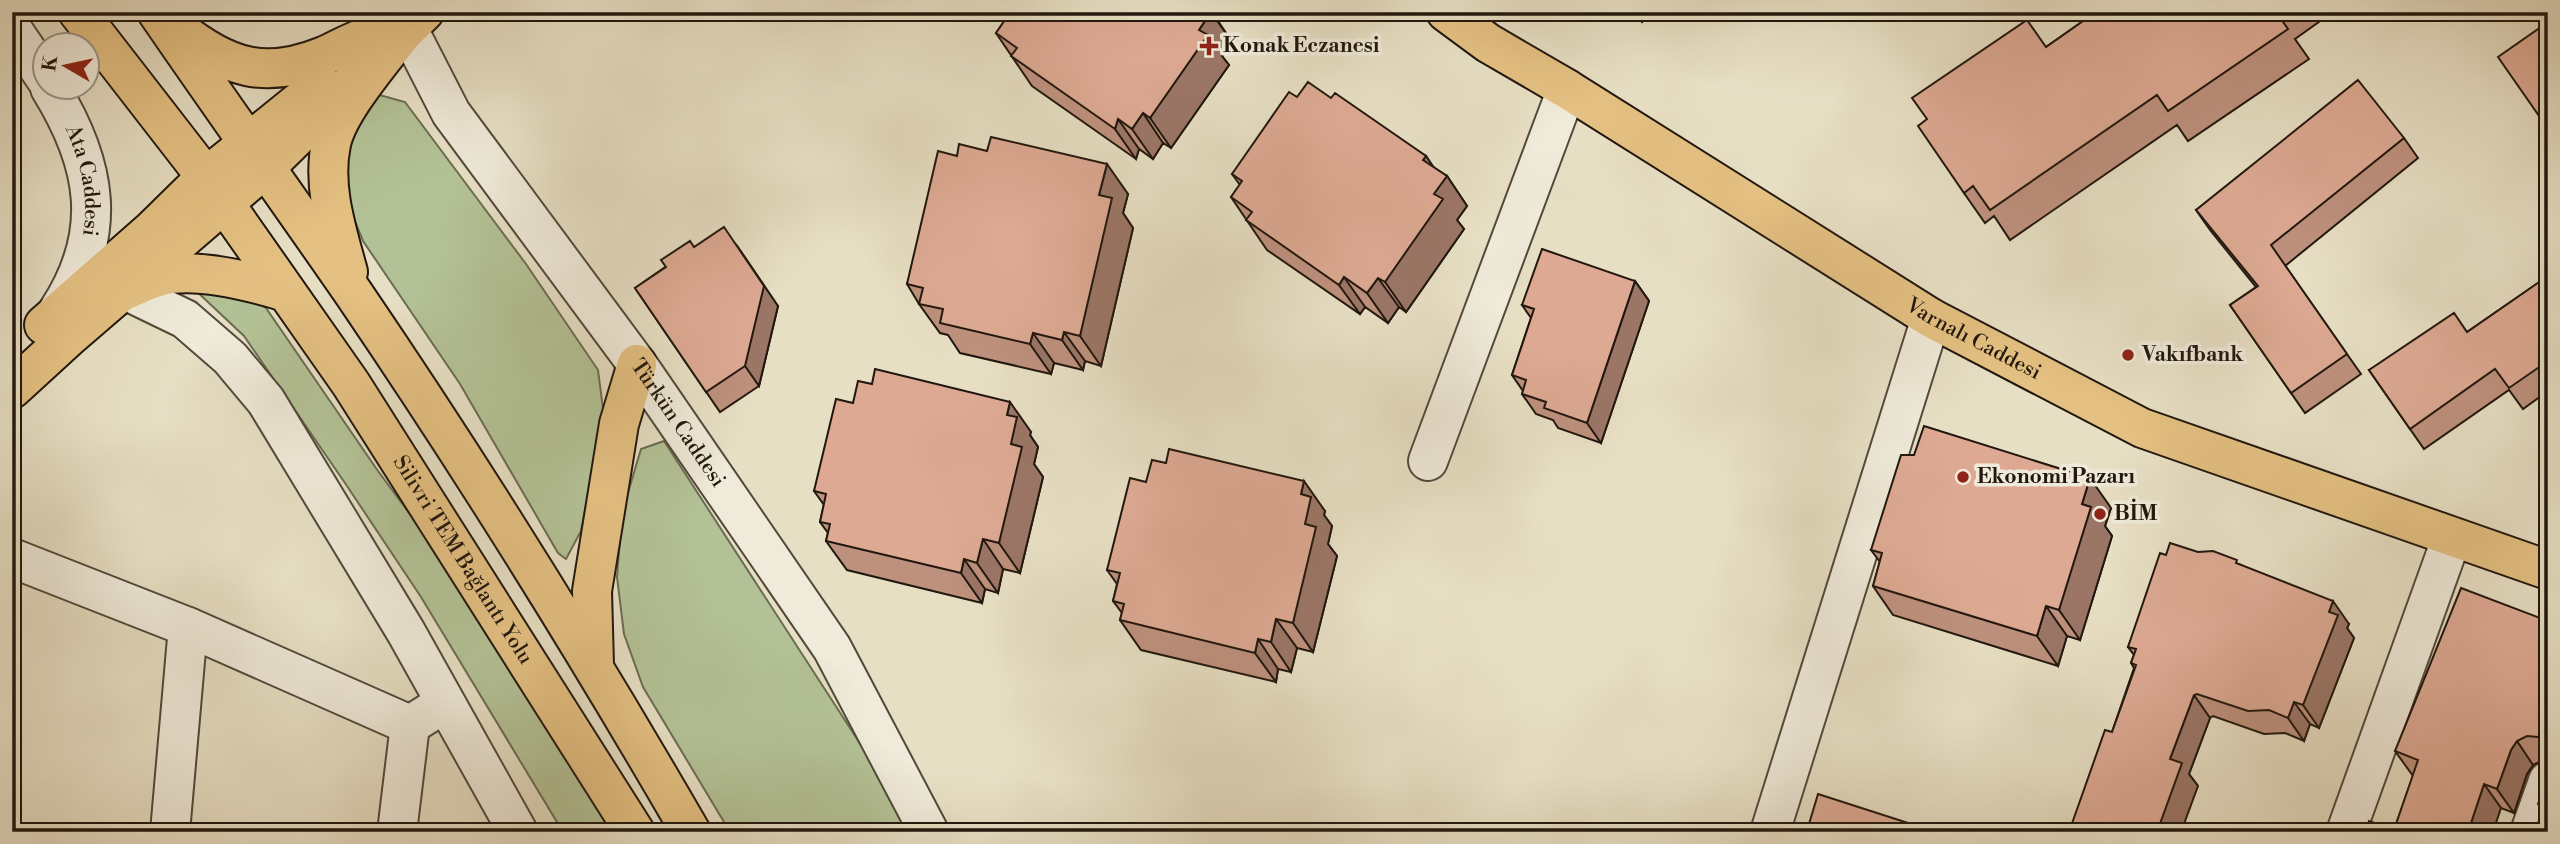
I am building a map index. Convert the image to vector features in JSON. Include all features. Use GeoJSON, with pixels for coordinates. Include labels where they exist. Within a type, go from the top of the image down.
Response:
{"type":"FeatureCollection","features":[{"type":"Feature","properties":{"kind":"main road"},"geometry":{"type":"LineString","coordinates":[[78,12],[215,190]]}},
{"type":"Feature","properties":{"kind":"main road"},"geometry":{"type":"LineString","coordinates":[[157,12],[219,58],[241,65],[282,69],[322,57],[363,38],[415,20]]}},
{"type":"Feature","properties":{"kind":"main road"},"geometry":{"type":"LineString","coordinates":[[157,12],[354,294],[474,477],[594,665],[691,832]]}},
{"type":"Feature","properties":{"kind":"main road","name":"Varnalı Caddesi"},"geometry":{"type":"LineString","coordinates":[[1446,12],[1488,43],[1567,89],[1931,318],[2142,428],[2548,569]]}},
{"type":"Feature","properties":{"kind":"main road"},"geometry":{"type":"LineString","coordinates":[[12,354],[152,230],[215,190],[361,75],[415,20]]}},
{"type":"Feature","properties":{"kind":"main road"},"geometry":{"type":"LineString","coordinates":[[354,294],[331,203],[328,174],[331,143],[346,109],[415,20]]}},
{"type":"Feature","properties":{"kind":"main road"},"geometry":{"type":"LineString","coordinates":[[12,389],[125,290],[215,190]]}},
{"type":"Feature","properties":{"kind":"main road","name":"Silivri TEM Bağlantı Yolu"},"geometry":{"type":"LineString","coordinates":[[215,190],[351,384],[635,832]]}},
{"type":"Feature","properties":{"kind":"main road"},"geometry":{"type":"LineString","coordinates":[[125,290],[152,278],[173,273],[226,278],[286,292]]}},
{"type":"Feature","properties":{"kind":"main road"},"geometry":{"type":"LineString","coordinates":[[594,665],[592,591],[619,424],[637,364]]}},
{"type":"Feature","properties":{"kind":"street","name":"Türkün Caddesi"},"geometry":{"type":"LineString","coordinates":[[415,20],[451,113],[637,364],[832,648],[929,832]]}},
{"type":"Feature","properties":{"kind":"street"},"geometry":{"type":"LineString","coordinates":[[12,29],[32,58]]}},
{"type":"Feature","properties":{"kind":"street"},"geometry":{"type":"LineString","coordinates":[[1428,461],[1567,89]]}},
{"type":"Feature","properties":{"kind":"street","name":"Ata Caddesi"},"geometry":{"type":"LineString","coordinates":[[57,102],[80,146],[86,167],[92,226],[73,289],[57,314]]}},
{"type":"Feature","properties":{"kind":"street"},"geometry":{"type":"LineString","coordinates":[[125,290],[186,319],[230,358],[267,401],[399,621],[518,832]]}},
{"type":"Feature","properties":{"kind":"street"},"geometry":{"type":"LineString","coordinates":[[1770,832],[1931,318]]}},
{"type":"Feature","properties":{"kind":"street"},"geometry":{"type":"LineString","coordinates":[[2346,832],[2452,537]]}},
{"type":"Feature","properties":{"kind":"street"},"geometry":{"type":"LineString","coordinates":[[12,558],[188,627],[410,725]]}},
{"type":"Feature","properties":{"kind":"street"},"geometry":{"type":"LineString","coordinates":[[170,832],[188,627]]}},
{"type":"Feature","properties":{"kind":"street"},"geometry":{"type":"LineString","coordinates":[[410,725],[445,703]]}},
{"type":"Feature","properties":{"kind":"street"},"geometry":{"type":"LineString","coordinates":[[397,832],[410,725]]}},
{"type":"Feature","properties":{"kind":"street"},"geometry":{"type":"LineString","coordinates":[[2530,832],[2548,781]]}},
{"type":"Feature","properties":{"kind":"green space"},"geometry":{"type":"Polygon","coordinates":[[[376,94],[405,102],[526,264],[598,370],[604,416],[581,531],[566,559],[558,553],[460,384],[363,241],[347,202],[345,147],[376,94]]]}},
{"type":"Feature","properties":{"kind":"green space"},"geometry":{"type":"Polygon","coordinates":[[[192,287],[238,292],[266,308],[378,471],[481,610],[611,832],[563,832],[421,597],[347,486],[244,336],[192,287]]]}},
{"type":"Feature","properties":{"kind":"green space"},"geometry":{"type":"Polygon","coordinates":[[[664,441],[915,832],[730,832],[643,687],[624,634],[617,577],[622,513],[641,449],[664,441]]]}},
{"type":"Feature","properties":{"kind":"building"},"geometry":{"type":"Polygon","coordinates":[[[1001,12],[1211,12],[1199,30],[1208,35],[1150,118],[1143,113],[1132,129],[1118,119],[1115,129],[1011,56],[1017,48],[996,33],[1007,17],[1001,12]]]}},
{"type":"Feature","properties":{"kind":"building"},"geometry":{"type":"Polygon","coordinates":[[[2096,12],[2276,12],[2288,29],[2168,111],[2157,95],[1990,210],[1973,186],[1964,193],[1918,126],[1927,119],[1912,98],[2027,20],[2046,47],[2096,12]]]}},
{"type":"Feature","properties":{"kind":"building"},"geometry":{"type":"Polygon","coordinates":[[[2548,22],[2548,129],[2498,57],[2548,22]]]}},
{"type":"Feature","properties":{"kind":"building"},"geometry":{"type":"Polygon","coordinates":[[[2358,80],[2404,138],[2271,245],[2347,354],[2291,393],[2230,305],[2258,286],[2196,210],[2358,80]]]}},
{"type":"Feature","properties":{"kind":"building"},"geometry":{"type":"Polygon","coordinates":[[[1308,82],[1331,98],[1335,93],[1426,156],[1423,160],[1447,176],[1434,194],[1443,199],[1385,282],[1378,278],[1367,293],[1344,277],[1339,285],[1246,220],[1252,212],[1231,197],[1242,181],[1232,174],[1289,92],[1297,97],[1308,82]]]}},
{"type":"Feature","properties":{"kind":"building"},"geometry":{"type":"Polygon","coordinates":[[[991,137],[1107,164],[1099,195],[1112,198],[1080,336],[1064,332],[1062,340],[1033,333],[1030,344],[940,323],[943,309],[919,304],[923,288],[907,284],[938,151],[957,156],[959,144],[987,151],[991,137]]]}},
{"type":"Feature","properties":{"kind":"building"},"geometry":{"type":"Polygon","coordinates":[[[724,227],[764,286],[745,366],[706,392],[635,288],[666,267],[661,260],[690,241],[694,247],[724,227]]]}},
{"type":"Feature","properties":{"kind":"building"},"geometry":{"type":"Polygon","coordinates":[[[1542,249],[1635,281],[1587,423],[1544,408],[1546,402],[1522,394],[1526,380],[1512,375],[1534,309],[1522,305],[1542,249]]]}},
{"type":"Feature","properties":{"kind":"building"},"geometry":{"type":"Polygon","coordinates":[[[2548,276],[2548,361],[2509,388],[2495,369],[2410,429],[2369,370],[2454,313],[2467,332],[2548,276]]]}},
{"type":"Feature","properties":{"kind":"building"},"geometry":{"type":"Polygon","coordinates":[[[875,369],[1010,402],[1007,415],[1017,417],[1011,444],[1022,447],[999,543],[983,539],[977,563],[964,559],[961,573],[826,541],[830,524],[820,522],[826,494],[814,491],[836,399],[853,403],[858,381],[872,384],[875,369]]]}},
{"type":"Feature","properties":{"kind":"building"},"geometry":{"type":"Polygon","coordinates":[[[1924,426],[2090,478],[2082,504],[2091,507],[2059,610],[2046,606],[2037,636],[1873,586],[1882,553],[1871,550],[1901,455],[1914,455],[1924,426]]]}},
{"type":"Feature","properties":{"kind":"building"},"geometry":{"type":"Polygon","coordinates":[[[1169,449],[1304,481],[1301,494],[1311,497],[1305,524],[1316,527],[1293,623],[1276,619],[1271,642],[1258,639],[1255,653],[1120,620],[1124,604],[1113,601],[1120,573],[1107,570],[1130,478],[1146,482],[1152,460],[1166,463],[1169,449]]]}},
{"type":"Feature","properties":{"kind":"building"},"geometry":{"type":"Polygon","coordinates":[[[2170,543],[2198,552],[2213,551],[2237,560],[2236,563],[2333,601],[2329,612],[2338,615],[2303,705],[2294,702],[2288,718],[2269,710],[2248,711],[2194,695],[2170,759],[2182,763],[2157,832],[2069,832],[2105,730],[2112,732],[2136,665],[2131,663],[2136,649],[2128,647],[2160,553],[2166,555],[2170,543]]]}},
{"type":"Feature","properties":{"kind":"building"},"geometry":{"type":"Polygon","coordinates":[[[2461,588],[2548,621],[2548,743],[2538,737],[2527,736],[2517,741],[2497,789],[2484,784],[2468,832],[2365,832],[2369,821],[2394,830],[2418,760],[2395,751],[2461,588]]]}},
{"type":"Feature","properties":{"kind":"building"},"geometry":{"type":"Polygon","coordinates":[[[2548,777],[2548,832],[2535,832],[2544,806],[2538,804],[2548,777]]]}},
{"type":"Feature","properties":{"kind":"building"},"geometry":{"type":"Polygon","coordinates":[[[1818,794],[1936,832],[1793,832],[1795,824],[1809,824],[1818,794]]]}},
{"type":"Feature","properties":{"kind":"place","name":"Konak Eczanesi"},"geometry":{"type":"Point","coordinates":[1209,46]}},
{"type":"Feature","properties":{"kind":"place","name":"Vakıfbank"},"geometry":{"type":"Point","coordinates":[2128,355]}},
{"type":"Feature","properties":{"kind":"place","name":"Ekonomi Pazarı"},"geometry":{"type":"Point","coordinates":[1963,477]}},
{"type":"Feature","properties":{"kind":"place","name":"BİM"},"geometry":{"type":"Point","coordinates":[2100,514]}}]}
